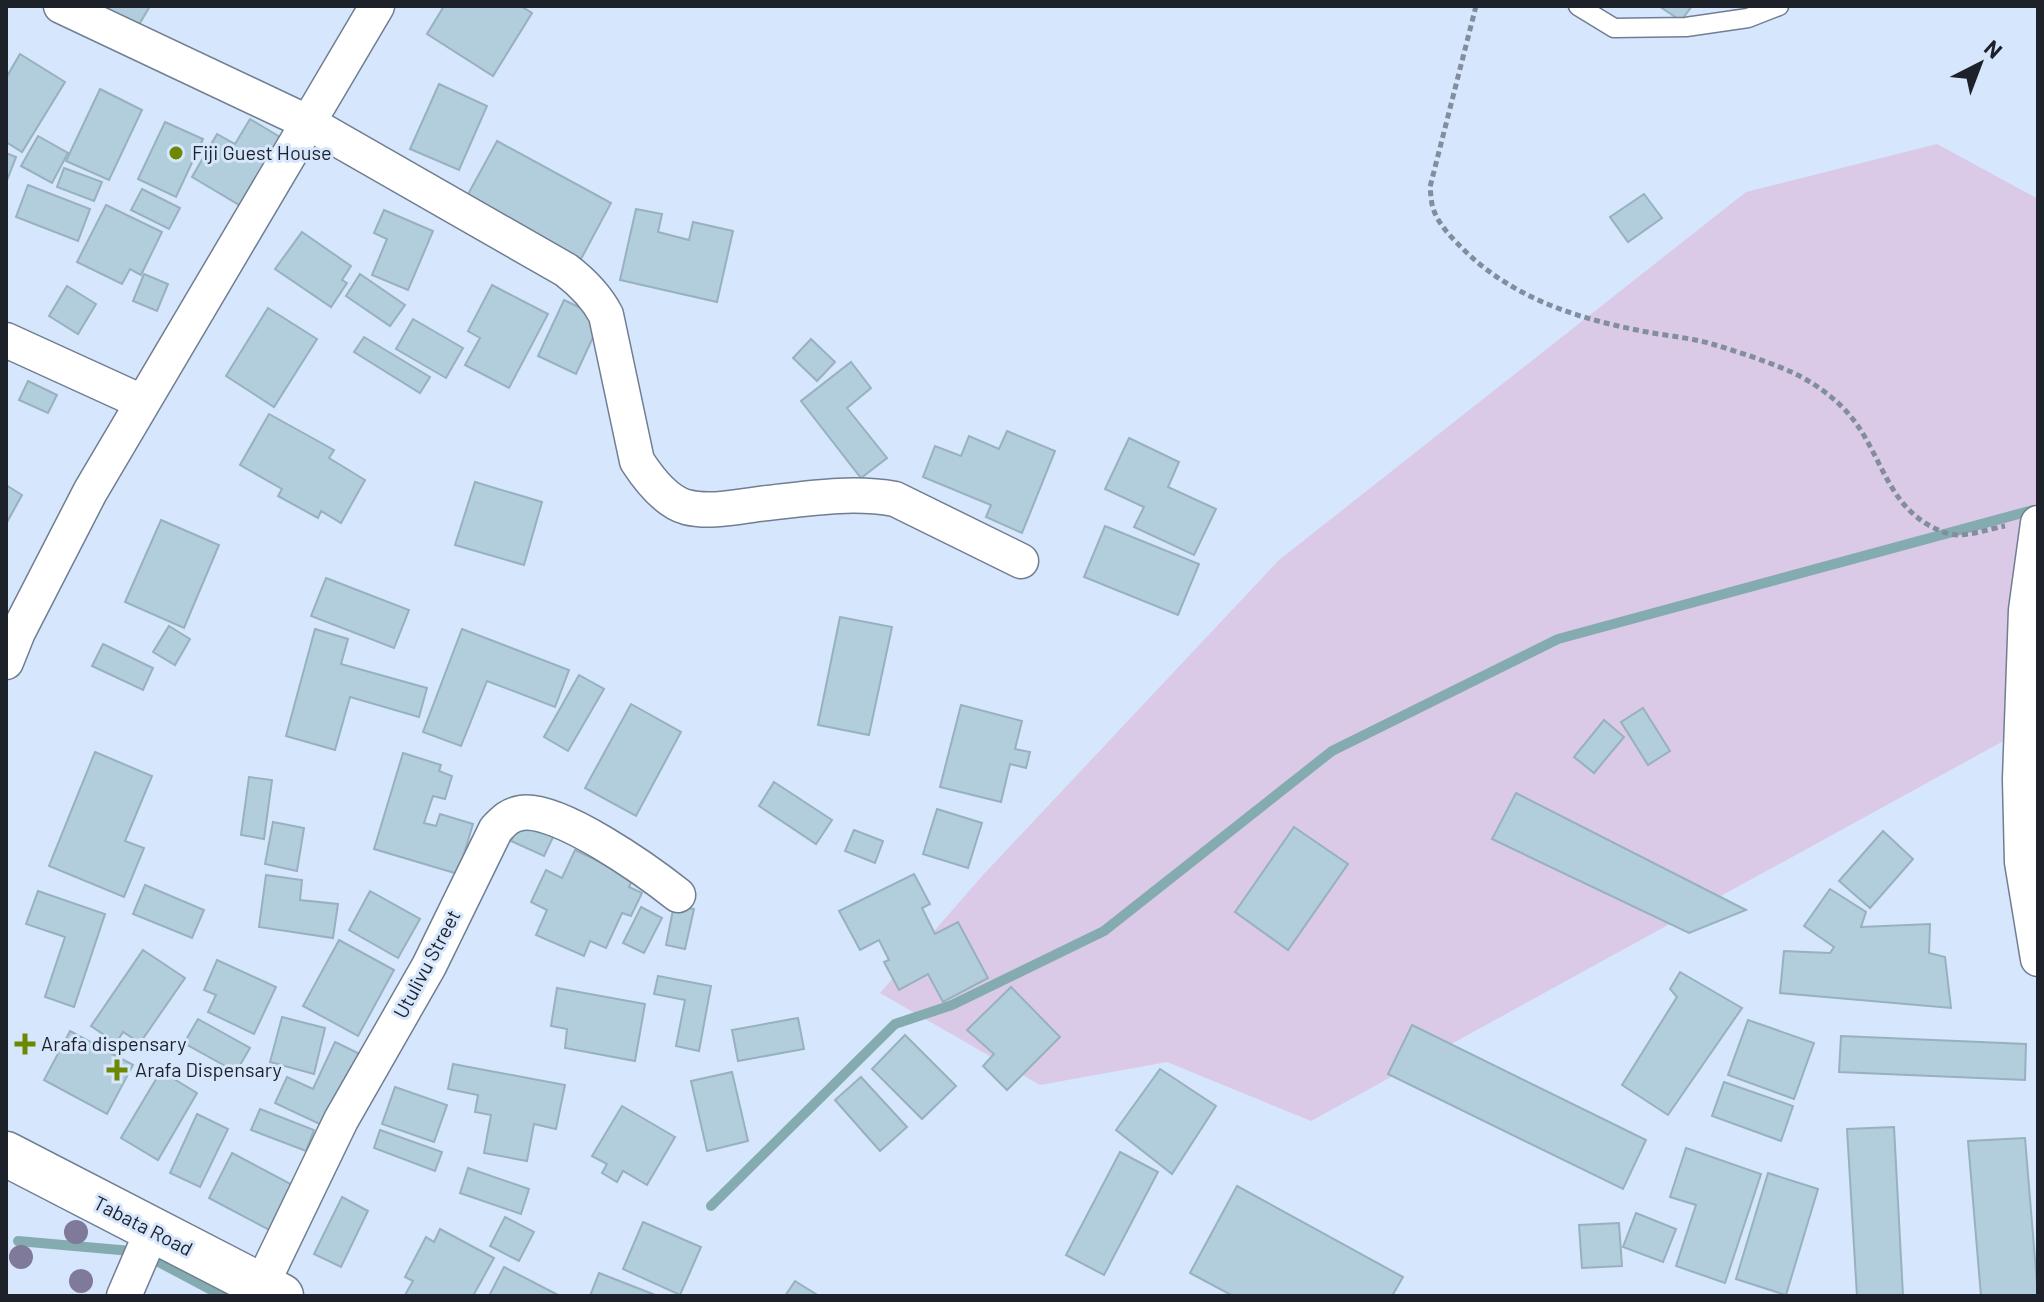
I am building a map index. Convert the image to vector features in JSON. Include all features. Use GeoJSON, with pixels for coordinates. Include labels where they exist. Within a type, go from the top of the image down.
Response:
{"type":"FeatureCollection","features":[{"type":"Feature","properties":{"kind":"main road","name":"Tabata Road"},"geometry":{"type":"LineString","coordinates":[[6,1154],[271,1291]]}},
{"type":"Feature","properties":{"kind":"street"},"geometry":{"type":"LineString","coordinates":[[61,6],[309,123],[566,270],[597,298],[606,315],[637,461],[650,480],[685,507],[717,509],[835,495],[895,499],[1021,561]]}},
{"type":"Feature","properties":{"kind":"street"},"geometry":{"type":"LineString","coordinates":[[10,640],[142,402],[377,6]]}},
{"type":"Feature","properties":{"kind":"street"},"geometry":{"type":"LineString","coordinates":[[6,340],[142,402]]}},
{"type":"Feature","properties":{"kind":"street"},"geometry":{"type":"LineString","coordinates":[[2024,524],[2029,777],[2022,862],[2038,959]]}},
{"type":"Feature","properties":{"kind":"street","name":"Utulivu Street"},"geometry":{"type":"LineString","coordinates":[[271,1291],[341,1120],[429,966],[496,829],[509,816],[524,812],[545,815],[629,859],[678,895]]}},
{"type":"Feature","properties":{"kind":"street"},"geometry":{"type":"LineString","coordinates":[[124,1296],[152,1231]]}},
{"type":"Feature","properties":{"kind":"lane"},"geometry":{"type":"LineString","coordinates":[[1578,6],[1614,28],[1686,27],[1748,18],[1779,6]]}},
{"type":"Feature","properties":{"kind":"path"},"geometry":{"type":"LineString","coordinates":[[1476,6],[1430,187],[1434,211],[1449,235],[1476,263],[1514,289],[1564,312],[1634,330],[1708,343],[1790,371],[1818,386],[1851,416],[1866,438],[1885,479],[1905,506],[1946,534],[1960,535],[2024,524]]}},
{"type":"Feature","properties":{"kind":"shaded area"},"geometry":{"type":"Polygon","coordinates":[[[1937,144],[2038,199],[2038,722],[1311,1121],[1167,1062],[1040,1085],[880,993],[983,875],[1279,560],[1746,192],[1937,144]]]}},
{"type":"Feature","properties":{"kind":"building"},"geometry":{"type":"Polygon","coordinates":[[[106,6],[150,6],[137,28],[106,6]]]}},
{"type":"Feature","properties":{"kind":"building"},"geometry":{"type":"Polygon","coordinates":[[[444,6],[521,6],[532,13],[493,76],[427,34],[444,6]]]}},
{"type":"Feature","properties":{"kind":"building"},"geometry":{"type":"Polygon","coordinates":[[[1659,6],[1692,6],[1681,21],[1659,6]]]}},
{"type":"Feature","properties":{"kind":"building"},"geometry":{"type":"Polygon","coordinates":[[[20,54],[65,82],[22,152],[6,142],[6,78],[20,54]]]}},
{"type":"Feature","properties":{"kind":"building"},"geometry":{"type":"Polygon","coordinates":[[[439,84],[487,106],[459,170],[410,149],[439,84]]]}},
{"type":"Feature","properties":{"kind":"building"},"geometry":{"type":"Polygon","coordinates":[[[100,89],[142,110],[109,180],[66,161],[100,89]]]}},
{"type":"Feature","properties":{"kind":"building"},"geometry":{"type":"Polygon","coordinates":[[[250,119],[280,137],[241,206],[192,177],[217,134],[235,144],[250,119]]]}},
{"type":"Feature","properties":{"kind":"building"},"geometry":{"type":"Polygon","coordinates":[[[165,122],[203,139],[176,197],[138,179],[165,122]]]}},
{"type":"Feature","properties":{"kind":"building"},"geometry":{"type":"Polygon","coordinates":[[[38,136],[68,153],[52,183],[21,166],[38,136]]]}},
{"type":"Feature","properties":{"kind":"building"},"geometry":{"type":"Polygon","coordinates":[[[497,141],[611,203],[581,259],[467,196],[497,141]]]}},
{"type":"Feature","properties":{"kind":"building"},"geometry":{"type":"Polygon","coordinates":[[[6,153],[16,157],[6,183],[6,153]]]}},
{"type":"Feature","properties":{"kind":"building"},"geometry":{"type":"Polygon","coordinates":[[[64,168],[102,182],[94,201],[57,187],[64,168]]]}},
{"type":"Feature","properties":{"kind":"building"},"geometry":{"type":"Polygon","coordinates":[[[28,185],[90,209],[78,241],[16,217],[28,185]]]}},
{"type":"Feature","properties":{"kind":"building"},"geometry":{"type":"Polygon","coordinates":[[[142,189],[180,208],[169,229],[131,210],[142,189]]]}},
{"type":"Feature","properties":{"kind":"building"},"geometry":{"type":"Polygon","coordinates":[[[1644,194],[1662,218],[1628,242],[1610,217],[1644,194]]]}},
{"type":"Feature","properties":{"kind":"building"},"geometry":{"type":"Polygon","coordinates":[[[106,205],[162,232],[141,275],[130,269],[122,284],[77,262],[106,205]]]}},
{"type":"Feature","properties":{"kind":"building"},"geometry":{"type":"Polygon","coordinates":[[[636,209],[662,214],[658,232],[689,240],[693,222],[733,231],[717,302],[620,280],[636,209]]]}},
{"type":"Feature","properties":{"kind":"building"},"geometry":{"type":"Polygon","coordinates":[[[384,210],[433,231],[408,290],[372,275],[387,239],[374,233],[384,210]]]}},
{"type":"Feature","properties":{"kind":"building"},"geometry":{"type":"Polygon","coordinates":[[[302,232],[351,266],[342,280],[347,283],[331,307],[275,269],[302,232]]]}},
{"type":"Feature","properties":{"kind":"building"},"geometry":{"type":"Polygon","coordinates":[[[144,274],[168,284],[157,311],[133,301],[144,274]]]}},
{"type":"Feature","properties":{"kind":"building"},"geometry":{"type":"Polygon","coordinates":[[[360,274],[405,305],[390,326],[346,296],[360,274]]]}},
{"type":"Feature","properties":{"kind":"building"},"geometry":{"type":"Polygon","coordinates":[[[492,285],[548,314],[509,388],[465,365],[480,338],[468,331],[492,285]]]}},
{"type":"Feature","properties":{"kind":"building"},"geometry":{"type":"Polygon","coordinates":[[[67,286],[96,304],[78,334],[49,316],[67,286]]]}},
{"type":"Feature","properties":{"kind":"building"},"geometry":{"type":"Polygon","coordinates":[[[564,300],[602,318],[576,374],[538,356],[564,300]]]}},
{"type":"Feature","properties":{"kind":"building"},"geometry":{"type":"Polygon","coordinates":[[[268,308],[317,339],[274,407],[226,376],[268,308]]]}},
{"type":"Feature","properties":{"kind":"building"},"geometry":{"type":"Polygon","coordinates":[[[413,319],[463,348],[446,378],[396,349],[413,319]]]}},
{"type":"Feature","properties":{"kind":"building"},"geometry":{"type":"Polygon","coordinates":[[[364,337],[430,377],[420,393],[354,352],[364,337]]]}},
{"type":"Feature","properties":{"kind":"building"},"geometry":{"type":"Polygon","coordinates":[[[811,339],[835,362],[817,381],[793,358],[811,339]]]}},
{"type":"Feature","properties":{"kind":"building"},"geometry":{"type":"Polygon","coordinates":[[[851,362],[871,388],[847,408],[887,458],[861,478],[801,401],[851,362]]]}},
{"type":"Feature","properties":{"kind":"building"},"geometry":{"type":"Polygon","coordinates":[[[28,381],[57,395],[48,413],[19,400],[28,381]]]}},
{"type":"Feature","properties":{"kind":"building"},"geometry":{"type":"Polygon","coordinates":[[[269,414],[334,450],[329,458],[365,480],[341,523],[321,511],[318,518],[278,496],[282,489],[240,465],[269,414]]]}},
{"type":"Feature","properties":{"kind":"building"},"geometry":{"type":"Polygon","coordinates":[[[1007,431],[1055,451],[1022,533],[986,517],[991,505],[923,477],[935,446],[961,456],[969,436],[999,449],[1007,431]]]}},
{"type":"Feature","properties":{"kind":"building"},"geometry":{"type":"Polygon","coordinates":[[[1129,438],[1179,462],[1168,487],[1216,509],[1194,555],[1134,527],[1144,507],[1105,489],[1129,438]]]}},
{"type":"Feature","properties":{"kind":"building"},"geometry":{"type":"Polygon","coordinates":[[[475,482],[542,502],[524,565],[455,545],[475,482]]]}},
{"type":"Feature","properties":{"kind":"building"},"geometry":{"type":"Polygon","coordinates":[[[6,485],[22,495],[6,524],[6,485]]]}},
{"type":"Feature","properties":{"kind":"building"},"geometry":{"type":"Polygon","coordinates":[[[161,520],[219,545],[184,628],[125,602],[161,520]]]}},
{"type":"Feature","properties":{"kind":"building"},"geometry":{"type":"Polygon","coordinates":[[[1105,526],[1199,564],[1178,615],[1084,577],[1105,526]]]}},
{"type":"Feature","properties":{"kind":"building"},"geometry":{"type":"Polygon","coordinates":[[[326,578],[409,610],[394,648],[311,616],[326,578]]]}},
{"type":"Feature","properties":{"kind":"building"},"geometry":{"type":"Polygon","coordinates":[[[840,617],[892,627],[869,735],[818,725],[840,617]]]}},
{"type":"Feature","properties":{"kind":"building"},"geometry":{"type":"Polygon","coordinates":[[[169,626],[190,639],[175,665],[153,652],[169,626]]]}},
{"type":"Feature","properties":{"kind":"building"},"geometry":{"type":"Polygon","coordinates":[[[315,629],[348,639],[341,664],[427,688],[419,717],[350,697],[335,750],[286,736],[315,629]]]}},
{"type":"Feature","properties":{"kind":"building"},"geometry":{"type":"Polygon","coordinates":[[[462,629],[569,670],[555,707],[487,681],[461,746],[423,732],[462,629]]]}},
{"type":"Feature","properties":{"kind":"building"},"geometry":{"type":"Polygon","coordinates":[[[103,644],[153,668],[143,690],[92,666],[103,644]]]}},
{"type":"Feature","properties":{"kind":"building"},"geometry":{"type":"Polygon","coordinates":[[[579,675],[604,689],[568,751],[544,737],[579,675]]]}},
{"type":"Feature","properties":{"kind":"building"},"geometry":{"type":"Polygon","coordinates":[[[631,704],[681,732],[636,816],[585,788],[631,704]]]}},
{"type":"Feature","properties":{"kind":"building"},"geometry":{"type":"Polygon","coordinates":[[[961,705],[1022,721],[1015,749],[1030,752],[1026,768],[1010,764],[1001,802],[940,787],[961,705]]]}},
{"type":"Feature","properties":{"kind":"building"},"geometry":{"type":"Polygon","coordinates":[[[1643,708],[1670,751],[1648,765],[1621,722],[1643,708]]]}},
{"type":"Feature","properties":{"kind":"building"},"geometry":{"type":"Polygon","coordinates":[[[1604,720],[1624,737],[1594,773],[1574,757],[1604,720]]]}},
{"type":"Feature","properties":{"kind":"building"},"geometry":{"type":"Polygon","coordinates":[[[95,752],[152,776],[125,841],[144,848],[124,897],[49,866],[95,752]]]}},
{"type":"Feature","properties":{"kind":"building"},"geometry":{"type":"Polygon","coordinates":[[[403,753],[441,765],[439,771],[452,776],[445,799],[433,796],[424,823],[436,826],[440,814],[473,824],[458,874],[374,849],[403,753]]]}},
{"type":"Feature","properties":{"kind":"building"},"geometry":{"type":"Polygon","coordinates":[[[249,777],[272,780],[264,839],[241,835],[249,777]]]}},
{"type":"Feature","properties":{"kind":"building"},"geometry":{"type":"Polygon","coordinates":[[[774,782],[832,820],[816,844],[759,806],[774,782]]]}},
{"type":"Feature","properties":{"kind":"building"},"geometry":{"type":"Polygon","coordinates":[[[1516,793],[1746,910],[1689,933],[1492,839],[1516,793]]]}},
{"type":"Feature","properties":{"kind":"building"},"geometry":{"type":"Polygon","coordinates":[[[937,809],[982,823],[968,868],[923,854],[937,809]]]}},
{"type":"Feature","properties":{"kind":"building"},"geometry":{"type":"Polygon","coordinates":[[[523,816],[556,831],[544,856],[511,841],[523,816]]]}},
{"type":"Feature","properties":{"kind":"building"},"geometry":{"type":"Polygon","coordinates":[[[273,822],[304,828],[297,871],[265,864],[273,822]]]}},
{"type":"Feature","properties":{"kind":"building"},"geometry":{"type":"Polygon","coordinates":[[[1294,827],[1348,864],[1288,950],[1235,912],[1294,827]]]}},
{"type":"Feature","properties":{"kind":"building"},"geometry":{"type":"Polygon","coordinates":[[[854,830],[883,841],[875,863],[845,851],[854,830]]]}},
{"type":"Feature","properties":{"kind":"building"},"geometry":{"type":"Polygon","coordinates":[[[1883,831],[1913,859],[1870,908],[1839,881],[1883,831]]]}},
{"type":"Feature","properties":{"kind":"building"},"geometry":{"type":"Polygon","coordinates":[[[575,850],[611,867],[638,868],[629,887],[642,893],[631,916],[622,913],[606,948],[590,941],[584,956],[536,935],[547,910],[531,902],[546,870],[562,878],[575,850]]]}},
{"type":"Feature","properties":{"kind":"building"},"geometry":{"type":"Polygon","coordinates":[[[914,874],[930,904],[922,908],[935,934],[958,922],[988,978],[943,1002],[928,974],[899,990],[884,962],[889,960],[879,940],[860,950],[839,911],[914,874]]]}},
{"type":"Feature","properties":{"kind":"building"},"geometry":{"type":"Polygon","coordinates":[[[266,875],[302,880],[300,900],[338,904],[333,938],[259,927],[266,875]]]}},
{"type":"Feature","properties":{"kind":"building"},"geometry":{"type":"Polygon","coordinates":[[[145,885],[204,910],[192,938],[133,914],[145,885]]]}},
{"type":"Feature","properties":{"kind":"building"},"geometry":{"type":"Polygon","coordinates":[[[1830,889],[1866,912],[1861,927],[1930,924],[1929,953],[1945,957],[1951,1008],[1780,993],[1784,951],[1830,953],[1834,947],[1804,926],[1830,889]]]}},
{"type":"Feature","properties":{"kind":"building"},"geometry":{"type":"Polygon","coordinates":[[[38,891],[105,914],[74,1007],[45,997],[65,937],[26,924],[38,891]]]}},
{"type":"Feature","properties":{"kind":"building"},"geometry":{"type":"Polygon","coordinates":[[[370,891],[420,919],[398,958],[349,930],[370,891]]]}},
{"type":"Feature","properties":{"kind":"building"},"geometry":{"type":"Polygon","coordinates":[[[674,905],[694,909],[685,949],[666,945],[674,905]]]}},
{"type":"Feature","properties":{"kind":"building"},"geometry":{"type":"Polygon","coordinates":[[[641,907],[662,918],[644,953],[623,943],[641,907]]]}},
{"type":"Feature","properties":{"kind":"building"},"geometry":{"type":"Polygon","coordinates":[[[339,940],[394,970],[358,1036],[303,1006],[339,940]]]}},
{"type":"Feature","properties":{"kind":"building"},"geometry":{"type":"Polygon","coordinates":[[[143,950],[185,978],[140,1043],[123,1032],[116,1043],[91,1026],[143,950]]]}},
{"type":"Feature","properties":{"kind":"building"},"geometry":{"type":"Polygon","coordinates":[[[217,960],[276,987],[254,1034],[208,1012],[216,995],[204,990],[217,960]]]}},
{"type":"Feature","properties":{"kind":"building"},"geometry":{"type":"Polygon","coordinates":[[[1680,972],[1742,1008],[1668,1115],[1622,1085],[1677,997],[1670,989],[1680,972]]]}},
{"type":"Feature","properties":{"kind":"building"},"geometry":{"type":"Polygon","coordinates":[[[658,976],[711,986],[699,1051],[676,1046],[685,1000],[654,994],[658,976]]]}},
{"type":"Feature","properties":{"kind":"building"},"geometry":{"type":"Polygon","coordinates":[[[1011,987],[1060,1037],[1007,1090],[983,1066],[994,1054],[967,1030],[1011,987]]]}},
{"type":"Feature","properties":{"kind":"building"},"geometry":{"type":"Polygon","coordinates":[[[557,988],[645,1004],[635,1061],[565,1048],[567,1029],[551,1026],[557,988]]]}},
{"type":"Feature","properties":{"kind":"building"},"geometry":{"type":"Polygon","coordinates":[[[282,1017],[325,1028],[314,1074],[270,1062],[282,1017]]]}},
{"type":"Feature","properties":{"kind":"building"},"geometry":{"type":"Polygon","coordinates":[[[798,1018],[804,1049],[738,1061],[732,1030],[798,1018]]]}},
{"type":"Feature","properties":{"kind":"building"},"geometry":{"type":"Polygon","coordinates":[[[198,1019],[250,1048],[236,1072],[184,1043],[198,1019]]]}},
{"type":"Feature","properties":{"kind":"building"},"geometry":{"type":"Polygon","coordinates":[[[1748,1020],[1814,1043],[1794,1099],[1728,1075],[1748,1020]]]}},
{"type":"Feature","properties":{"kind":"building"},"geometry":{"type":"Polygon","coordinates":[[[1412,1025],[1646,1140],[1623,1189],[1388,1074],[1412,1025]]]}},
{"type":"Feature","properties":{"kind":"building"},"geometry":{"type":"Polygon","coordinates":[[[70,1031],[133,1065],[107,1114],[44,1080],[70,1031]]]}},
{"type":"Feature","properties":{"kind":"building"},"geometry":{"type":"Polygon","coordinates":[[[905,1035],[956,1086],[922,1119],[872,1069],[905,1035]]]}},
{"type":"Feature","properties":{"kind":"building"},"geometry":{"type":"Polygon","coordinates":[[[1841,1036],[2026,1044],[2025,1080],[1839,1072],[1841,1036]]]}},
{"type":"Feature","properties":{"kind":"building"},"geometry":{"type":"Polygon","coordinates":[[[335,1042],[362,1055],[328,1128],[275,1103],[287,1077],[313,1089],[335,1042]]]}},
{"type":"Feature","properties":{"kind":"building"},"geometry":{"type":"Polygon","coordinates":[[[453,1064],[565,1085],[556,1129],[534,1124],[527,1161],[484,1153],[491,1115],[475,1112],[478,1095],[448,1089],[453,1064]]]}},
{"type":"Feature","properties":{"kind":"building"},"geometry":{"type":"Polygon","coordinates":[[[1160,1069],[1216,1106],[1172,1174],[1116,1130],[1160,1069]]]}},
{"type":"Feature","properties":{"kind":"building"},"geometry":{"type":"Polygon","coordinates":[[[161,1071],[197,1093],[158,1160],[121,1138],[161,1071]]]}},
{"type":"Feature","properties":{"kind":"building"},"geometry":{"type":"Polygon","coordinates":[[[732,1072],[748,1141],[707,1151],[691,1081],[732,1072]]]}},
{"type":"Feature","properties":{"kind":"building"},"geometry":{"type":"Polygon","coordinates":[[[861,1077],[907,1127],[880,1151],[835,1100],[861,1077]]]}},
{"type":"Feature","properties":{"kind":"building"},"geometry":{"type":"Polygon","coordinates":[[[1724,1082],[1793,1106],[1781,1141],[1712,1116],[1724,1082]]]}},
{"type":"Feature","properties":{"kind":"building"},"geometry":{"type":"Polygon","coordinates":[[[395,1087],[447,1105],[434,1142],[382,1124],[395,1087]]]}},
{"type":"Feature","properties":{"kind":"building"},"geometry":{"type":"Polygon","coordinates":[[[622,1106],[675,1137],[647,1185],[623,1171],[617,1182],[602,1173],[607,1164],[592,1156],[622,1106]]]}},
{"type":"Feature","properties":{"kind":"building"},"geometry":{"type":"Polygon","coordinates":[[[260,1109],[314,1130],[306,1151],[251,1130],[260,1109]]]}},
{"type":"Feature","properties":{"kind":"building"},"geometry":{"type":"Polygon","coordinates":[[[197,1114],[228,1129],[200,1187],[170,1173],[197,1114]]]}},
{"type":"Feature","properties":{"kind":"building"},"geometry":{"type":"Polygon","coordinates":[[[1894,1127],[1903,1296],[1857,1296],[1847,1129],[1894,1127]]]}},
{"type":"Feature","properties":{"kind":"building"},"geometry":{"type":"Polygon","coordinates":[[[380,1130],[442,1152],[435,1171],[374,1148],[380,1130]]]}},
{"type":"Feature","properties":{"kind":"building"},"geometry":{"type":"Polygon","coordinates":[[[2025,1138],[2038,1296],[1981,1296],[1968,1141],[2025,1138]]]}},
{"type":"Feature","properties":{"kind":"building"},"geometry":{"type":"Polygon","coordinates":[[[1686,1148],[1761,1174],[1725,1283],[1676,1266],[1696,1205],[1670,1197],[1686,1148]]]}},
{"type":"Feature","properties":{"kind":"building"},"geometry":{"type":"Polygon","coordinates":[[[1120,1152],[1158,1172],[1104,1275],[1066,1255],[1120,1152]]]}},
{"type":"Feature","properties":{"kind":"building"},"geometry":{"type":"Polygon","coordinates":[[[232,1153],[298,1188],[275,1233],[209,1198],[232,1153]]]}},
{"type":"Feature","properties":{"kind":"building"},"geometry":{"type":"Polygon","coordinates":[[[468,1168],[529,1189],[521,1214],[460,1193],[468,1168]]]}},
{"type":"Feature","properties":{"kind":"building"},"geometry":{"type":"Polygon","coordinates":[[[1768,1173],[1818,1189],[1786,1295],[1736,1279],[1768,1173]]]}},
{"type":"Feature","properties":{"kind":"building"},"geometry":{"type":"Polygon","coordinates":[[[1237,1186],[1403,1277],[1392,1296],[1233,1296],[1190,1273],[1237,1186]]]}},
{"type":"Feature","properties":{"kind":"building"},"geometry":{"type":"Polygon","coordinates":[[[342,1197],[368,1211],[341,1267],[314,1254],[342,1197]]]}},
{"type":"Feature","properties":{"kind":"building"},"geometry":{"type":"Polygon","coordinates":[[[1636,1213],[1676,1229],[1663,1262],[1623,1247],[1636,1213]]]}},
{"type":"Feature","properties":{"kind":"building"},"geometry":{"type":"Polygon","coordinates":[[[505,1217],[534,1232],[519,1261],[490,1246],[505,1217]]]}},
{"type":"Feature","properties":{"kind":"building"},"geometry":{"type":"Polygon","coordinates":[[[643,1222],[701,1247],[680,1295],[623,1269],[643,1222]]]}},
{"type":"Feature","properties":{"kind":"building"},"geometry":{"type":"Polygon","coordinates":[[[1619,1223],[1622,1266],[1582,1268],[1579,1225],[1619,1223]]]}},
{"type":"Feature","properties":{"kind":"building"},"geometry":{"type":"Polygon","coordinates":[[[440,1229],[494,1258],[473,1296],[405,1295],[413,1281],[405,1277],[426,1237],[434,1242],[440,1229]]]}},
{"type":"Feature","properties":{"kind":"building"},"geometry":{"type":"Polygon","coordinates":[[[504,1267],[560,1296],[489,1296],[504,1267]]]}},
{"type":"Feature","properties":{"kind":"building"},"geometry":{"type":"Polygon","coordinates":[[[599,1273],[658,1296],[590,1296],[599,1273]]]}},
{"type":"Feature","properties":{"kind":"building"},"geometry":{"type":"Polygon","coordinates":[[[795,1281],[819,1296],[785,1296],[795,1281]]]}},
{"type":"Feature","properties":{"kind":"waterway"},"geometry":{"type":"LineString","coordinates":[[711,1206],[895,1024],[952,1005],[1104,931],[1332,751],[1558,639],[2033,510]]}},
{"type":"Feature","properties":{"kind":"waterway"},"geometry":{"type":"LineString","coordinates":[[18,1241],[131,1251]]}},
{"type":"Feature","properties":{"kind":"waterway"},"geometry":{"type":"LineString","coordinates":[[153,1259],[223,1296]]}},
{"type":"Feature","properties":{"kind":"place","name":"Fiji Guest House"},"geometry":{"type":"Point","coordinates":[176,153]}},
{"type":"Feature","properties":{"kind":"place","name":"Arafa dispensary"},"geometry":{"type":"Point","coordinates":[25,1044]}},
{"type":"Feature","properties":{"kind":"place","name":"Arafa Dispensary"},"geometry":{"type":"Point","coordinates":[117,1070]}}]}
